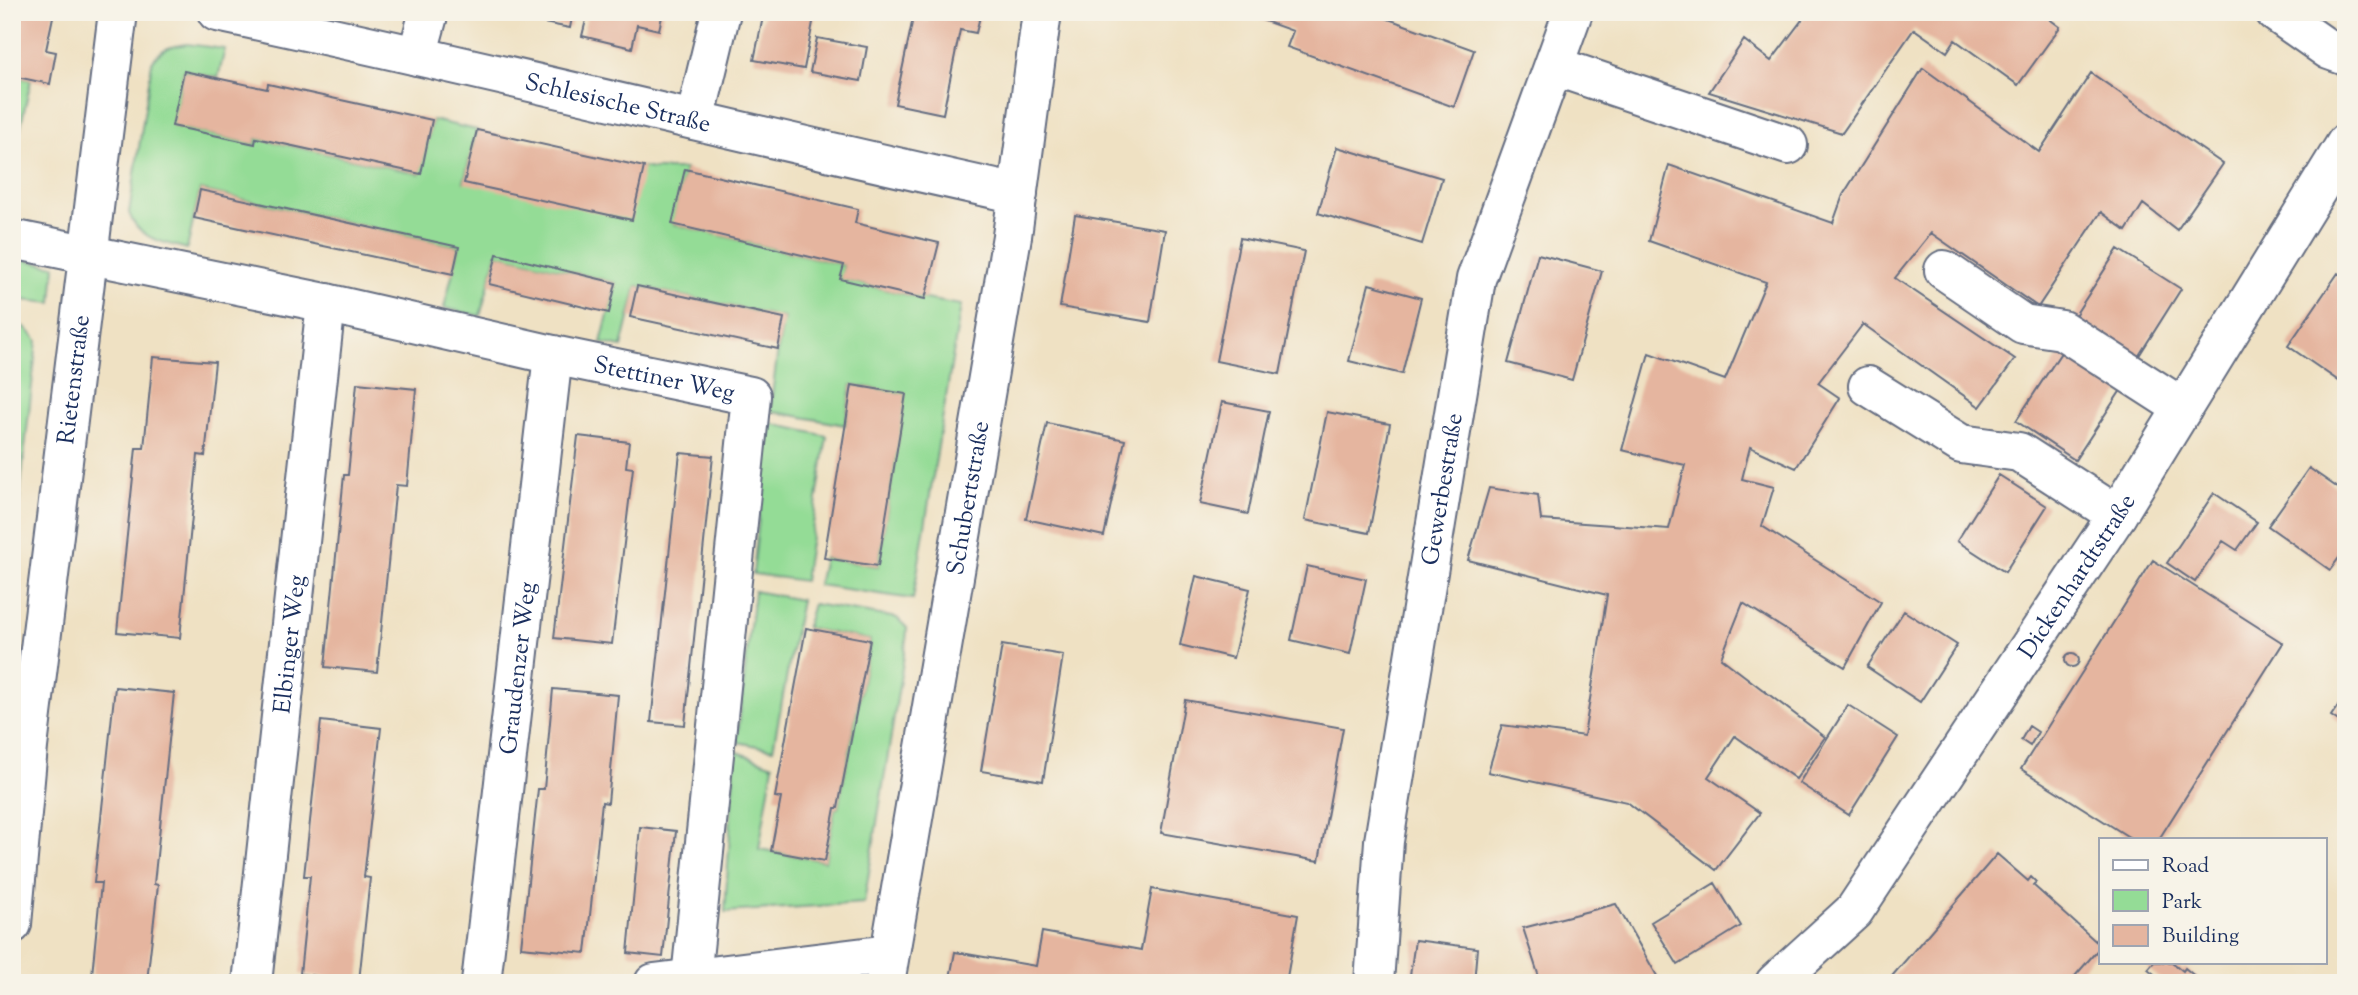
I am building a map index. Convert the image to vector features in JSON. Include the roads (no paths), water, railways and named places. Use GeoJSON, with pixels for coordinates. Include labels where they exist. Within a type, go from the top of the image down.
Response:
{"type":"FeatureCollection","features":[{"type":"Feature","properties":{"kind":"street","name":"Rietenstraße"},"geometry":{"type":"LineString","coordinates":[[12,924],[20,747],[89,256],[118,12]]}},
{"type":"Feature","properties":{"kind":"street","name":"Schlesische Straße"},"geometry":{"type":"LineString","coordinates":[[217,12],[1018,194]]}},
{"type":"Feature","properties":{"kind":"street"},"geometry":{"type":"LineString","coordinates":[[417,56],[429,12]]}},
{"type":"Feature","properties":{"kind":"street"},"geometry":{"type":"LineString","coordinates":[[695,120],[721,12]]}},
{"type":"Feature","properties":{"kind":"street","name":"Schubertstraße"},"geometry":{"type":"LineString","coordinates":[[887,969],[1018,194],[1042,12]]}},
{"type":"Feature","properties":{"kind":"street","name":"Gewerbestraße"},"geometry":{"type":"LineString","coordinates":[[1374,983],[1384,841],[1476,279],[1573,12]]}},
{"type":"Feature","properties":{"kind":"street"},"geometry":{"type":"LineString","coordinates":[[2275,12],[2329,50],[2346,56]]}},
{"type":"Feature","properties":{"kind":"street"},"geometry":{"type":"LineString","coordinates":[[1554,66],[1788,145]]}},
{"type":"Feature","properties":{"kind":"street","name":"Dickenhardtstraße"},"geometry":{"type":"LineString","coordinates":[[1775,983],[1854,911],[2117,514],[2346,143]]}},
{"type":"Feature","properties":{"kind":"street","name":"Stettiner Weg"},"geometry":{"type":"LineString","coordinates":[[12,239],[326,303],[751,396],[691,978]]}},
{"type":"Feature","properties":{"kind":"street"},"geometry":{"type":"LineString","coordinates":[[1944,270],[2023,324],[2062,330],[2183,408]]}},
{"type":"Feature","properties":{"kind":"street","name":"Elbinger Weg"},"geometry":{"type":"LineString","coordinates":[[252,983],[326,303]]}},
{"type":"Feature","properties":{"kind":"street","name":"Graudenzer Weg"},"geometry":{"type":"LineString","coordinates":[[481,983],[554,355]]}},
{"type":"Feature","properties":{"kind":"street"},"geometry":{"type":"LineString","coordinates":[[1868,386],[1961,444],[2019,452],[2117,514]]}},
{"type":"Feature","properties":{"kind":"street"},"geometry":{"type":"LineString","coordinates":[[654,983],[691,978],[887,969]]}}]}
